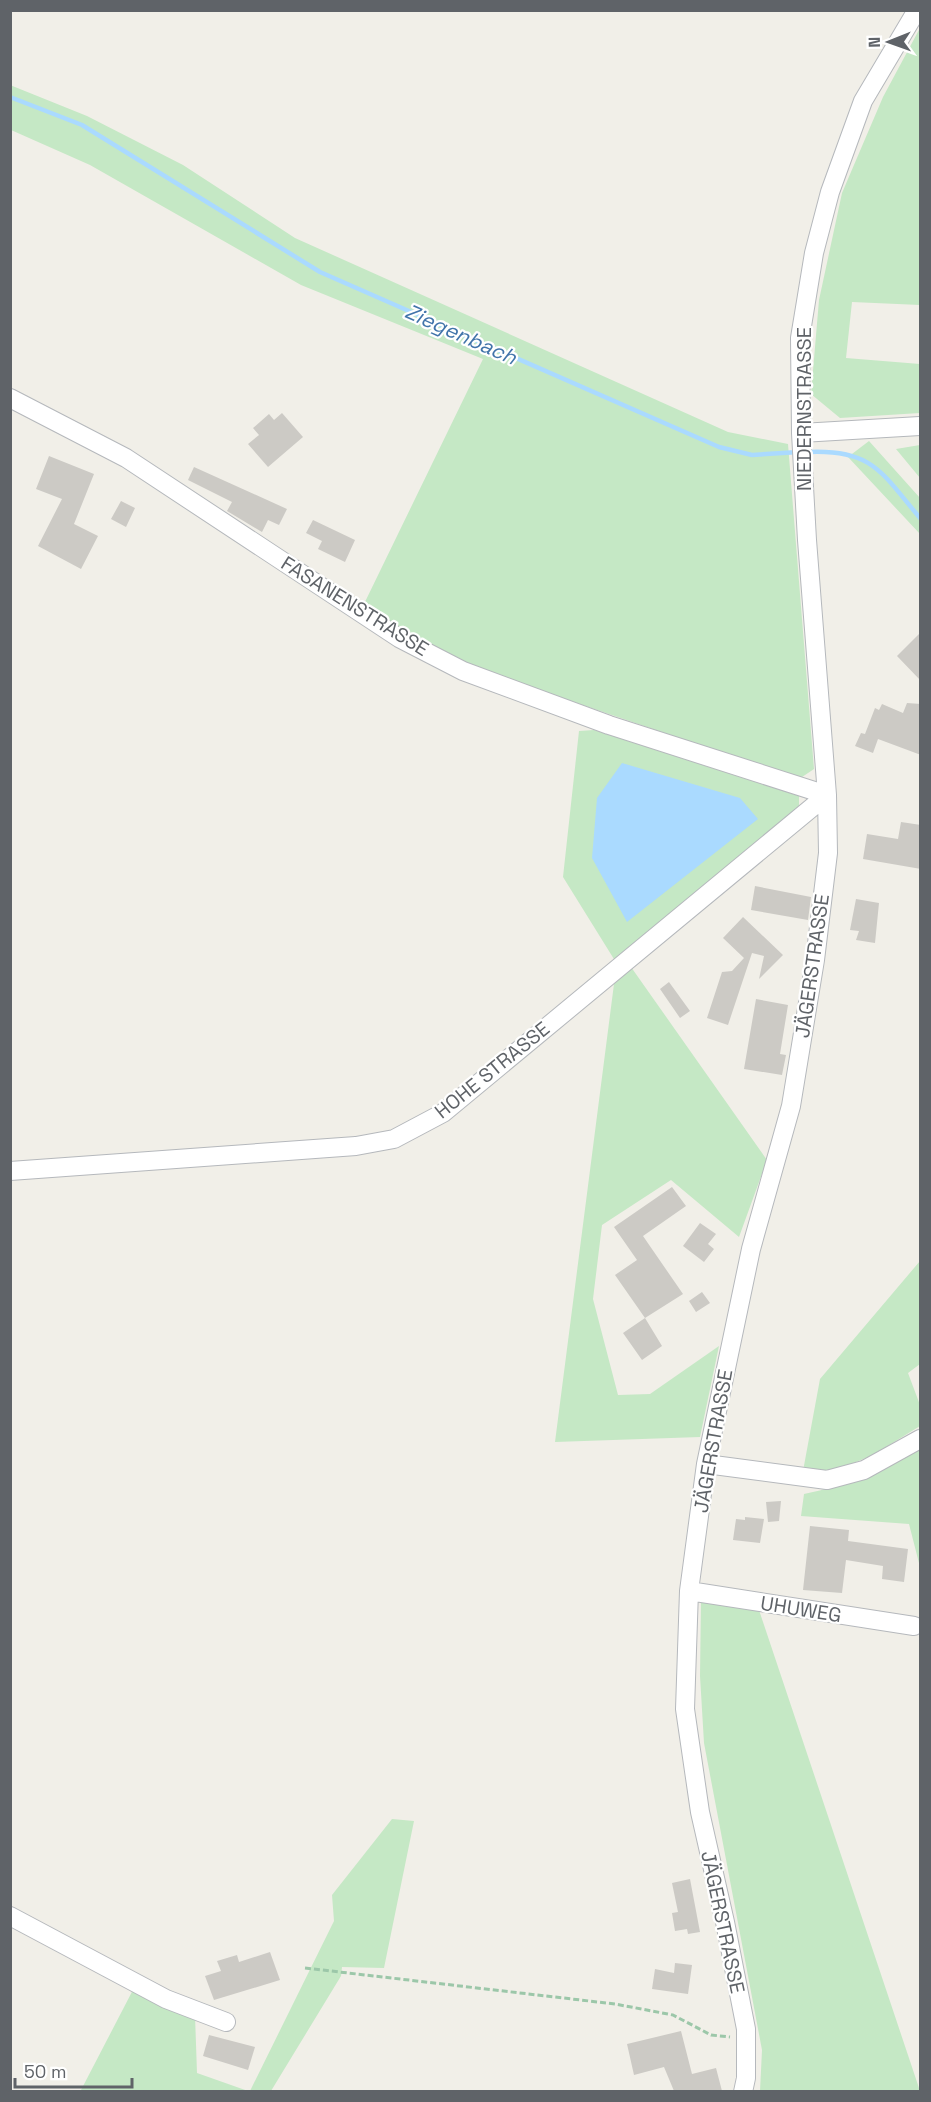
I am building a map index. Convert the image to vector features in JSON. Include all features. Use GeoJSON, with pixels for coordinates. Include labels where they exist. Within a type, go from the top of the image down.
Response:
{"type":"FeatureCollection","features":[{"type":"Feature","properties":{"kind":"street","name":"NIEDERNSTRASSE"},"geometry":{"type":"LineString","coordinates":[[827,795],[802,462],[800,338],[814,253],[830,192],[863,101],[917,10]]}},
{"type":"Feature","properties":{"kind":"street","name":"FASANENSTRASSE"},"geometry":{"type":"LineString","coordinates":[[10,398],[126,458],[399,638],[463,671],[609,725],[827,795]]}},
{"type":"Feature","properties":{"kind":"street"},"geometry":{"type":"LineString","coordinates":[[801,437],[921,426]]}},
{"type":"Feature","properties":{"kind":"street","name":"HOHE STRASSE"},"geometry":{"type":"LineString","coordinates":[[10,1171],[356,1146],[394,1139],[443,1113],[827,795]]}},
{"type":"Feature","properties":{"kind":"street","name":"JÄGERSTRASSE"},"geometry":{"type":"LineString","coordinates":[[743,2091],[746,2078],[746,2039],[725,1922],[700,1812],[685,1709],[689,1591],[705,1464],[751,1249],[791,1106],[815,960],[828,853],[827,795]]}},
{"type":"Feature","properties":{"kind":"street"},"geometry":{"type":"LineString","coordinates":[[705,1464],[827,1480],[864,1470],[921,1439]]}},
{"type":"Feature","properties":{"kind":"street","name":"UHUWEG"},"geometry":{"type":"LineString","coordinates":[[689,1591],[914,1626]]}},
{"type":"Feature","properties":{"kind":"street"},"geometry":{"type":"LineString","coordinates":[[10,1916],[166,1999],[225,2022]]}},
{"type":"Feature","properties":{"kind":"path"},"geometry":{"type":"LineString","coordinates":[[305,1968],[615,2004],[673,2015],[711,2035],[746,2039]]}},
{"type":"Feature","properties":{"kind":"green space"},"geometry":{"type":"Polygon","coordinates":[[[920,28],[920,305],[852,302],[846,358],[920,364],[920,413],[840,418],[811,394],[819,300],[842,193],[883,97],[920,28]]]}},
{"type":"Feature","properties":{"kind":"green space"},"geometry":{"type":"Polygon","coordinates":[[[10,85],[87,116],[183,165],[295,238],[728,432],[788,444],[814,769],[799,779],[466,665],[363,606],[483,359],[301,285],[90,165],[11,130],[10,85]]]}},
{"type":"Feature","properties":{"kind":"green space"},"geometry":{"type":"Polygon","coordinates":[[[869,441],[920,498],[920,534],[848,457],[869,441]]]}},
{"type":"Feature","properties":{"kind":"green space"},"geometry":{"type":"Polygon","coordinates":[[[920,445],[920,478],[896,449],[920,445]]]}},
{"type":"Feature","properties":{"kind":"green space"},"geometry":{"type":"Polygon","coordinates":[[[594,730],[799,796],[799,811],[617,964],[563,877],[579,731],[594,730]]]}},
{"type":"Feature","properties":{"kind":"green space"},"geometry":{"type":"Polygon","coordinates":[[[631,967],[767,1160],[739,1237],[671,1180],[602,1225],[593,1299],[618,1395],[650,1394],[719,1346],[700,1437],[555,1442],[614,984],[631,967]]]}},
{"type":"Feature","properties":{"kind":"green space"},"geometry":{"type":"Polygon","coordinates":[[[920,1261],[920,1364],[908,1373],[920,1405],[920,1426],[873,1455],[834,1471],[803,1471],[820,1379],[920,1261]]]}},
{"type":"Feature","properties":{"kind":"green space"},"geometry":{"type":"Polygon","coordinates":[[[920,1444],[920,1567],[909,1524],[801,1516],[804,1494],[850,1480],[920,1444]]]}},
{"type":"Feature","properties":{"kind":"green space"},"geometry":{"type":"Polygon","coordinates":[[[701,1599],[759,1610],[920,2091],[760,2091],[762,2050],[704,1743],[700,1676],[701,1599]]]}},
{"type":"Feature","properties":{"kind":"green space"},"geometry":{"type":"Polygon","coordinates":[[[392,1819],[414,1821],[384,1968],[342,1967],[341,1976],[271,2091],[250,2091],[334,1921],[332,1895],[392,1819]]]}},
{"type":"Feature","properties":{"kind":"green space"},"geometry":{"type":"Polygon","coordinates":[[[135,1986],[195,2015],[197,2073],[248,2091],[80,2092],[135,1986]]]}},
{"type":"Feature","properties":{"kind":"water"},"geometry":{"type":"Polygon","coordinates":[[[622,763],[740,798],[758,819],[627,922],[592,858],[597,798],[622,763]]]}},
{"type":"Feature","properties":{"kind":"building"},"geometry":{"type":"Polygon","coordinates":[[[282,413],[303,437],[268,467],[248,444],[259,435],[253,428],[269,414],[274,420],[282,413]]]}},
{"type":"Feature","properties":{"kind":"building"},"geometry":{"type":"Polygon","coordinates":[[[49,456],[94,474],[74,524],[98,536],[81,569],[38,546],[62,499],[36,489],[49,456]]]}},
{"type":"Feature","properties":{"kind":"building"},"geometry":{"type":"Polygon","coordinates":[[[194,467],[287,509],[279,525],[268,520],[262,532],[227,511],[232,502],[188,480],[194,467]]]}},
{"type":"Feature","properties":{"kind":"building"},"geometry":{"type":"Polygon","coordinates":[[[121,501],[135,508],[126,527],[111,519],[121,501]]]}},
{"type":"Feature","properties":{"kind":"building"},"geometry":{"type":"Polygon","coordinates":[[[313,520],[355,540],[345,562],[318,549],[322,541],[306,533],[313,520]]]}},
{"type":"Feature","properties":{"kind":"building"},"geometry":{"type":"Polygon","coordinates":[[[921,632],[921,681],[897,656],[921,632]]]}},
{"type":"Feature","properties":{"kind":"building"},"geometry":{"type":"Polygon","coordinates":[[[907,703],[921,704],[921,755],[878,739],[873,753],[855,746],[861,733],[865,734],[875,708],[879,710],[882,704],[903,713],[907,703]]]}},
{"type":"Feature","properties":{"kind":"building"},"geometry":{"type":"Polygon","coordinates":[[[901,822],[921,825],[921,869],[863,859],[867,834],[898,839],[901,822]]]}},
{"type":"Feature","properties":{"kind":"building"},"geometry":{"type":"Polygon","coordinates":[[[755,886],[811,897],[808,920],[751,910],[755,886]]]}},
{"type":"Feature","properties":{"kind":"building"},"geometry":{"type":"Polygon","coordinates":[[[856,899],[879,903],[875,943],[856,940],[859,931],[850,930],[856,899]]]}},
{"type":"Feature","properties":{"kind":"building"},"geometry":{"type":"Polygon","coordinates":[[[743,917],[783,955],[759,979],[764,956],[752,953],[728,1025],[707,1018],[722,972],[732,971],[744,958],[723,938],[743,917]]]}},
{"type":"Feature","properties":{"kind":"building"},"geometry":{"type":"Polygon","coordinates":[[[669,982],[690,1011],[680,1018],[660,989],[669,982]]]}},
{"type":"Feature","properties":{"kind":"building"},"geometry":{"type":"Polygon","coordinates":[[[756,999],[788,1005],[780,1054],[786,1055],[782,1075],[744,1069],[756,999]]]}},
{"type":"Feature","properties":{"kind":"building"},"geometry":{"type":"Polygon","coordinates":[[[672,1187],[686,1206],[643,1236],[683,1294],[645,1318],[615,1275],[637,1260],[614,1227],[672,1187]]]}},
{"type":"Feature","properties":{"kind":"building"},"geometry":{"type":"Polygon","coordinates":[[[700,1223],[716,1234],[708,1244],[714,1249],[704,1262],[683,1246],[700,1223]]]}},
{"type":"Feature","properties":{"kind":"building"},"geometry":{"type":"Polygon","coordinates":[[[702,1292],[710,1303],[696,1312],[689,1301],[702,1292]]]}},
{"type":"Feature","properties":{"kind":"building"},"geometry":{"type":"Polygon","coordinates":[[[645,1318],[662,1346],[642,1360],[623,1333],[645,1318]]]}},
{"type":"Feature","properties":{"kind":"building"},"geometry":{"type":"Polygon","coordinates":[[[781,1501],[779,1521],[768,1522],[766,1502],[781,1501]]]}},
{"type":"Feature","properties":{"kind":"building"},"geometry":{"type":"Polygon","coordinates":[[[745,1517],[764,1519],[760,1543],[733,1540],[736,1519],[745,1520],[745,1517]]]}},
{"type":"Feature","properties":{"kind":"building"},"geometry":{"type":"Polygon","coordinates":[[[810,1526],[849,1530],[848,1541],[908,1549],[904,1582],[882,1579],[883,1566],[846,1560],[842,1593],[803,1590],[810,1526]]]}},
{"type":"Feature","properties":{"kind":"building"},"geometry":{"type":"Polygon","coordinates":[[[690,1879],[700,1932],[688,1934],[687,1929],[675,1931],[672,1913],[678,1912],[672,1883],[690,1879]]]}},
{"type":"Feature","properties":{"kind":"building"},"geometry":{"type":"Polygon","coordinates":[[[270,1952],[280,1980],[214,2000],[205,1976],[221,1971],[217,1961],[237,1955],[239,1962],[270,1952]]]}},
{"type":"Feature","properties":{"kind":"building"},"geometry":{"type":"Polygon","coordinates":[[[675,1963],[692,1965],[688,1994],[652,1989],[655,1969],[674,1973],[675,1963]]]}},
{"type":"Feature","properties":{"kind":"building"},"geometry":{"type":"Polygon","coordinates":[[[681,2031],[692,2074],[716,2068],[722,2091],[674,2091],[664,2067],[634,2075],[627,2044],[681,2031]]]}},
{"type":"Feature","properties":{"kind":"building"},"geometry":{"type":"Polygon","coordinates":[[[209,2035],[255,2047],[248,2070],[203,2056],[209,2035]]]}},
{"type":"Feature","properties":{"kind":"waterway","name":"Ziegenbach"},"geometry":{"type":"LineString","coordinates":[[10,97],[82,125],[320,272],[719,447],[752,455],[799,452]]}},
{"type":"Feature","properties":{"kind":"waterway","name":"Ziegenbach"},"geometry":{"type":"LineString","coordinates":[[808,452],[848,455],[874,467],[896,488],[920,518]]}}]}
